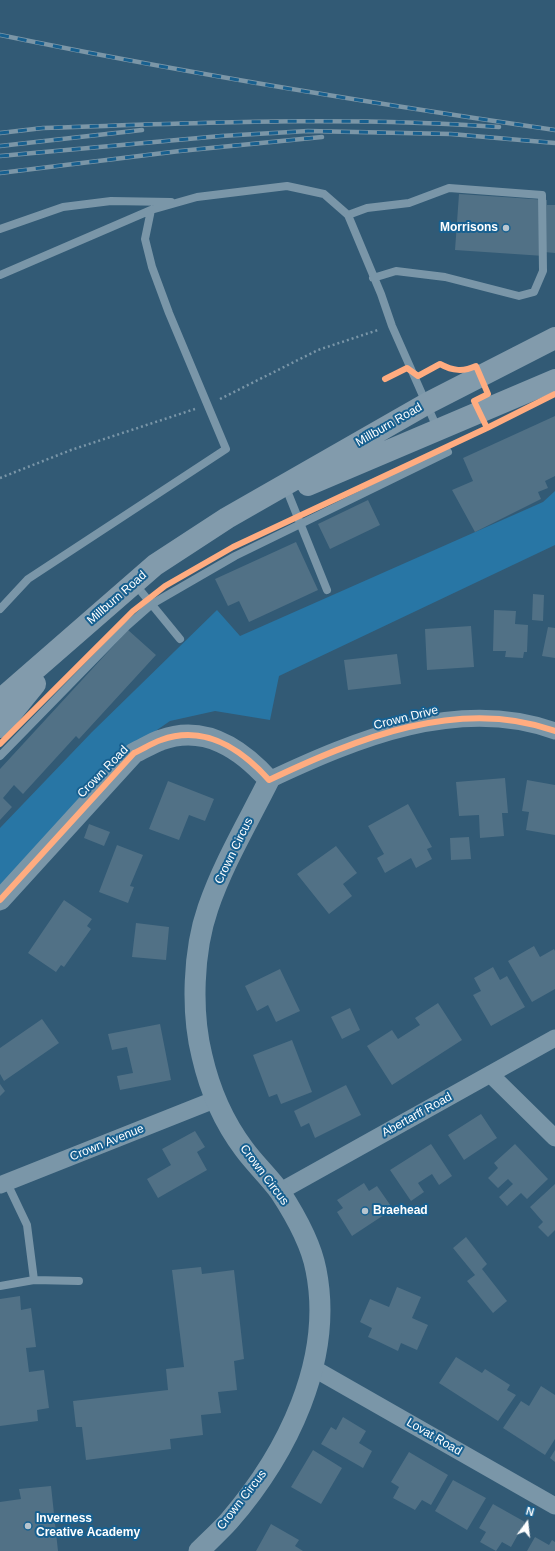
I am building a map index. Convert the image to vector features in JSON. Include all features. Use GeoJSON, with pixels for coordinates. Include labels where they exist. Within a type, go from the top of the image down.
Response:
{"type":"FeatureCollection","features":[{"type":"Feature","properties":{"kind":"main road","name":"Millburn Road"},"geometry":{"type":"LineString","coordinates":[[0,700],[155,565],[227,518],[428,403],[555,338]]}},
{"type":"Feature","properties":{"kind":"main road","name":"Millburn Road"},"geometry":{"type":"LineString","coordinates":[[227,518],[439,431],[555,380]]}},
{"type":"Feature","properties":{"kind":"main road","name":"Millburn Road"},"geometry":{"type":"LineString","coordinates":[[0,727],[69,641]]}},
{"type":"Feature","properties":{"kind":"street","name":"Crown Drive"},"geometry":{"type":"LineString","coordinates":[[269,780],[314,759],[379,736],[440,720],[491,717],[536,724],[555,731]]}},
{"type":"Feature","properties":{"kind":"street","name":"Crown Road"},"geometry":{"type":"LineString","coordinates":[[0,900],[134,753],[162,739],[191,734],[207,736],[223,743],[254,764],[269,780]]}},
{"type":"Feature","properties":{"kind":"street","name":"Crown Circus"},"geometry":{"type":"LineString","coordinates":[[199,1551],[228,1521],[261,1480],[293,1425],[313,1368],[321,1314],[316,1269],[302,1231],[279,1192],[244,1149],[214,1100],[201,1055],[196,1011],[196,973],[200,938],[207,910],[218,883],[269,780]]}},
{"type":"Feature","properties":{"kind":"street","name":"Abertarff Road"},"geometry":{"type":"LineString","coordinates":[[279,1192],[555,1038]]}},
{"type":"Feature","properties":{"kind":"street"},"geometry":{"type":"LineString","coordinates":[[490,1074],[555,1138]]}},
{"type":"Feature","properties":{"kind":"street","name":"Crown Avenue"},"geometry":{"type":"LineString","coordinates":[[3,1184],[214,1100]]}},
{"type":"Feature","properties":{"kind":"street","name":"Lovat Road"},"geometry":{"type":"LineString","coordinates":[[313,1368],[555,1506]]}},
{"type":"Feature","properties":{"kind":"lane"},"geometry":{"type":"LineString","coordinates":[[0,275],[151,210],[197,197],[287,186],[324,194],[348,215],[401,347],[428,403],[439,431]]}},
{"type":"Feature","properties":{"kind":"lane"},"geometry":{"type":"LineString","coordinates":[[348,215],[367,208],[409,203],[449,188],[542,195],[543,271],[534,292],[520,296],[445,277],[396,271],[373,278]]}},
{"type":"Feature","properties":{"kind":"lane"},"geometry":{"type":"LineString","coordinates":[[0,229],[63,207],[111,201],[180,202]]}},
{"type":"Feature","properties":{"kind":"lane"},"geometry":{"type":"LineString","coordinates":[[0,609],[28,579],[226,449],[169,313],[152,267],[145,239],[151,210]]}},
{"type":"Feature","properties":{"kind":"lane"},"geometry":{"type":"LineString","coordinates":[[0,756],[127,626],[152,604],[235,556],[448,452]]}},
{"type":"Feature","properties":{"kind":"lane"},"geometry":{"type":"LineString","coordinates":[[288,493],[327,590]]}},
{"type":"Feature","properties":{"kind":"lane"},"geometry":{"type":"LineString","coordinates":[[135,583],[180,640]]}},
{"type":"Feature","properties":{"kind":"lane"},"geometry":{"type":"LineString","coordinates":[[3,1184],[27,1225],[34,1280]]}},
{"type":"Feature","properties":{"kind":"lane"},"geometry":{"type":"LineString","coordinates":[[0,1286],[34,1280],[79,1281]]}},
{"type":"Feature","properties":{"kind":"shaded area"},"geometry":{"type":"Polygon","coordinates":[[[555,491],[555,545],[279,676],[270,720],[215,711],[170,721],[115,759],[0,895],[0,828],[92,732],[217,610],[240,636],[543,502],[555,491]]]}},
{"type":"Feature","properties":{"kind":"building","name":"Morrisons"},"geometry":{"type":"Polygon","coordinates":[[[459,194],[547,200],[547,205],[555,205],[555,253],[544,252],[544,256],[455,250],[459,194]]]}},
{"type":"Feature","properties":{"kind":"building"},"geometry":{"type":"Polygon","coordinates":[[[555,416],[555,476],[545,481],[548,488],[538,492],[541,499],[475,532],[452,490],[473,481],[463,458],[555,416]]]}},
{"type":"Feature","properties":{"kind":"building"},"geometry":{"type":"Polygon","coordinates":[[[368,500],[380,525],[330,549],[318,524],[368,500]]]}},
{"type":"Feature","properties":{"kind":"building"},"geometry":{"type":"Polygon","coordinates":[[[296,542],[318,590],[249,622],[239,601],[228,606],[215,579],[296,542]]]}},
{"type":"Feature","properties":{"kind":"building"},"geometry":{"type":"Polygon","coordinates":[[[533,594],[544,595],[543,621],[532,620],[533,594]]]}},
{"type":"Feature","properties":{"kind":"building"},"geometry":{"type":"Polygon","coordinates":[[[494,610],[516,611],[515,624],[528,625],[527,652],[524,652],[523,658],[505,657],[506,651],[493,651],[494,610]]]}},
{"type":"Feature","properties":{"kind":"building"},"geometry":{"type":"Polygon","coordinates":[[[471,626],[474,667],[427,670],[425,629],[471,626]]]}},
{"type":"Feature","properties":{"kind":"building"},"geometry":{"type":"Polygon","coordinates":[[[548,627],[555,628],[555,658],[542,656],[548,627]]]}},
{"type":"Feature","properties":{"kind":"building"},"geometry":{"type":"Polygon","coordinates":[[[128,630],[156,655],[79,739],[76,736],[23,794],[14,785],[3,798],[12,807],[0,820],[0,769],[128,630]]]}},
{"type":"Feature","properties":{"kind":"building"},"geometry":{"type":"Polygon","coordinates":[[[397,654],[401,684],[348,690],[344,660],[397,654]]]}},
{"type":"Feature","properties":{"kind":"building"},"geometry":{"type":"Polygon","coordinates":[[[505,778],[508,813],[502,813],[504,836],[480,838],[479,815],[459,816],[456,782],[505,778]]]}},
{"type":"Feature","properties":{"kind":"building"},"geometry":{"type":"Polygon","coordinates":[[[527,780],[555,785],[555,835],[526,830],[529,812],[522,811],[527,780]]]}},
{"type":"Feature","properties":{"kind":"building"},"geometry":{"type":"Polygon","coordinates":[[[168,781],[214,799],[205,821],[189,815],[179,840],[149,829],[168,781]]]}},
{"type":"Feature","properties":{"kind":"building"},"geometry":{"type":"Polygon","coordinates":[[[408,804],[432,847],[427,849],[432,859],[416,868],[411,858],[385,873],[377,858],[384,854],[368,826],[408,804]]]}},
{"type":"Feature","properties":{"kind":"building"},"geometry":{"type":"Polygon","coordinates":[[[89,824],[110,832],[104,846],[84,838],[89,824]]]}},
{"type":"Feature","properties":{"kind":"building"},"geometry":{"type":"Polygon","coordinates":[[[469,837],[471,859],[451,860],[450,838],[469,837]]]}},
{"type":"Feature","properties":{"kind":"building"},"geometry":{"type":"Polygon","coordinates":[[[117,845],[143,855],[130,886],[134,887],[128,903],[99,892],[117,845]]]}},
{"type":"Feature","properties":{"kind":"building"},"geometry":{"type":"Polygon","coordinates":[[[336,846],[357,873],[343,884],[352,896],[329,914],[297,874],[336,846]]]}},
{"type":"Feature","properties":{"kind":"building"},"geometry":{"type":"Polygon","coordinates":[[[64,900],[92,919],[87,926],[91,929],[64,967],[61,965],[56,972],[28,953],[64,900]]]}},
{"type":"Feature","properties":{"kind":"building"},"geometry":{"type":"Polygon","coordinates":[[[136,923],[169,927],[166,960],[132,957],[136,923]]]}},
{"type":"Feature","properties":{"kind":"building"},"geometry":{"type":"Polygon","coordinates":[[[534,946],[540,957],[554,949],[555,951],[555,989],[532,1002],[508,961],[534,946]]]}},
{"type":"Feature","properties":{"kind":"building"},"geometry":{"type":"Polygon","coordinates":[[[493,967],[500,980],[507,976],[525,1007],[491,1026],[473,995],[481,991],[474,978],[493,967]]]}},
{"type":"Feature","properties":{"kind":"building"},"geometry":{"type":"Polygon","coordinates":[[[280,969],[300,1011],[276,1022],[268,1005],[257,1011],[245,986],[280,969]]]}},
{"type":"Feature","properties":{"kind":"building"},"geometry":{"type":"Polygon","coordinates":[[[438,1003],[462,1040],[392,1085],[367,1046],[392,1030],[398,1039],[420,1025],[415,1018],[438,1003]]]}},
{"type":"Feature","properties":{"kind":"building"},"geometry":{"type":"Polygon","coordinates":[[[350,1008],[360,1030],[342,1039],[331,1017],[350,1008]]]}},
{"type":"Feature","properties":{"kind":"building"},"geometry":{"type":"Polygon","coordinates":[[[42,1019],[59,1043],[4,1081],[0,1074],[0,1048],[42,1019]]]}},
{"type":"Feature","properties":{"kind":"building"},"geometry":{"type":"Polygon","coordinates":[[[160,1024],[171,1080],[120,1090],[117,1076],[133,1073],[127,1047],[112,1050],[108,1034],[160,1024]]]}},
{"type":"Feature","properties":{"kind":"building"},"geometry":{"type":"Polygon","coordinates":[[[292,1040],[312,1092],[281,1104],[277,1094],[269,1097],[253,1055],[292,1040]]]}},
{"type":"Feature","properties":{"kind":"building"},"geometry":{"type":"Polygon","coordinates":[[[0,1084],[5,1091],[0,1096],[0,1084]]]}},
{"type":"Feature","properties":{"kind":"building"},"geometry":{"type":"Polygon","coordinates":[[[346,1085],[361,1115],[315,1138],[309,1123],[301,1127],[294,1111],[346,1085]]]}},
{"type":"Feature","properties":{"kind":"building"},"geometry":{"type":"Polygon","coordinates":[[[481,1114],[497,1138],[464,1160],[448,1135],[481,1114]]]}},
{"type":"Feature","properties":{"kind":"building"},"geometry":{"type":"Polygon","coordinates":[[[195,1131],[205,1147],[197,1152],[207,1170],[158,1198],[147,1179],[171,1165],[162,1149],[195,1131]]]}},
{"type":"Feature","properties":{"kind":"building"},"geometry":{"type":"Polygon","coordinates":[[[431,1144],[452,1176],[439,1185],[432,1174],[418,1183],[424,1192],[411,1201],[390,1170],[431,1144]]]}},
{"type":"Feature","properties":{"kind":"building"},"geometry":{"type":"Polygon","coordinates":[[[515,1144],[548,1179],[527,1199],[521,1193],[507,1206],[499,1197],[513,1184],[508,1179],[498,1188],[488,1178],[498,1168],[494,1163],[515,1144]]]}},
{"type":"Feature","properties":{"kind":"building","name":"Braehead"},"geometry":{"type":"Polygon","coordinates":[[[364,1183],[369,1191],[377,1186],[393,1209],[352,1236],[337,1212],[343,1208],[337,1200],[364,1183]]]}},
{"type":"Feature","properties":{"kind":"building"},"geometry":{"type":"Polygon","coordinates":[[[555,1184],[555,1230],[548,1237],[538,1227],[543,1222],[530,1207],[555,1184]]]}},
{"type":"Feature","properties":{"kind":"building"},"geometry":{"type":"Polygon","coordinates":[[[466,1237],[487,1264],[482,1269],[507,1301],[493,1313],[467,1281],[475,1275],[453,1248],[466,1237]]]}},
{"type":"Feature","properties":{"kind":"building"},"geometry":{"type":"Polygon","coordinates":[[[201,1267],[202,1274],[234,1270],[244,1359],[234,1361],[237,1390],[218,1392],[221,1413],[201,1415],[203,1435],[170,1439],[171,1449],[86,1460],[82,1427],[76,1427],[73,1401],[168,1390],[166,1369],[184,1367],[172,1270],[201,1267]]]}},
{"type":"Feature","properties":{"kind":"building"},"geometry":{"type":"Polygon","coordinates":[[[397,1287],[421,1297],[412,1318],[428,1325],[417,1350],[401,1343],[398,1351],[368,1337],[372,1328],[360,1322],[370,1299],[389,1307],[397,1287]]]}},
{"type":"Feature","properties":{"kind":"building"},"geometry":{"type":"Polygon","coordinates":[[[20,1296],[21,1310],[31,1308],[36,1347],[26,1348],[29,1372],[44,1370],[49,1408],[37,1410],[38,1421],[0,1426],[0,1299],[20,1296]]]}},
{"type":"Feature","properties":{"kind":"building"},"geometry":{"type":"Polygon","coordinates":[[[456,1357],[482,1373],[485,1369],[510,1385],[507,1390],[516,1395],[498,1421],[439,1383],[456,1357]]]}},
{"type":"Feature","properties":{"kind":"building"},"geometry":{"type":"Polygon","coordinates":[[[541,1386],[555,1395],[555,1439],[545,1455],[503,1428],[521,1401],[529,1406],[541,1386]]]}},
{"type":"Feature","properties":{"kind":"building"},"geometry":{"type":"Polygon","coordinates":[[[343,1417],[366,1431],[359,1443],[372,1451],[363,1468],[321,1444],[331,1427],[336,1430],[343,1417]]]}},
{"type":"Feature","properties":{"kind":"building"},"geometry":{"type":"Polygon","coordinates":[[[313,1450],[342,1468],[321,1504],[291,1487],[313,1450]]]}},
{"type":"Feature","properties":{"kind":"building"},"geometry":{"type":"Polygon","coordinates":[[[555,1450],[555,1462],[550,1458],[555,1450]]]}},
{"type":"Feature","properties":{"kind":"building"},"geometry":{"type":"Polygon","coordinates":[[[409,1452],[448,1475],[431,1505],[422,1500],[415,1510],[393,1498],[399,1487],[391,1482],[409,1452]]]}},
{"type":"Feature","properties":{"kind":"building"},"geometry":{"type":"Polygon","coordinates":[[[453,1480],[486,1498],[467,1530],[435,1511],[453,1480]]]}},
{"type":"Feature","properties":{"kind":"building","name":"Inverness Creative Academy"},"geometry":{"type":"Polygon","coordinates":[[[51,1486],[58,1551],[0,1551],[0,1502],[21,1499],[19,1489],[51,1486]]]}},
{"type":"Feature","properties":{"kind":"building"},"geometry":{"type":"Polygon","coordinates":[[[493,1504],[525,1522],[511,1547],[502,1542],[496,1551],[480,1542],[486,1532],[479,1528],[493,1504]]]}},
{"type":"Feature","properties":{"kind":"building"},"geometry":{"type":"Polygon","coordinates":[[[271,1524],[299,1540],[295,1546],[303,1551],[256,1551],[271,1524]]]}},
{"type":"Feature","properties":{"kind":"building"},"geometry":{"type":"Polygon","coordinates":[[[535,1537],[549,1545],[552,1540],[555,1542],[555,1551],[527,1551],[535,1537]]]}},
{"type":"Feature","properties":{"kind":"railway"},"geometry":{"type":"LineString","coordinates":[[0,35],[277,87],[555,130]]}},
{"type":"Feature","properties":{"kind":"railway"},"geometry":{"type":"LineString","coordinates":[[0,133],[43,128],[328,121],[499,127]]}},
{"type":"Feature","properties":{"kind":"railway"},"geometry":{"type":"LineString","coordinates":[[0,146],[142,130]]}},
{"type":"Feature","properties":{"kind":"railway"},"geometry":{"type":"LineString","coordinates":[[0,156],[221,136],[308,131],[451,134],[555,143]]}},
{"type":"Feature","properties":{"kind":"railway"},"geometry":{"type":"LineString","coordinates":[[0,173],[180,151],[322,137]]}},
{"type":"Feature","properties":{"kind":"cycle path"},"geometry":{"type":"LineString","coordinates":[[385,379],[407,368],[418,376],[440,364],[458,370],[476,366],[488,394],[474,401],[487,428]]}},
{"type":"Feature","properties":{"kind":"cycle path"},"geometry":{"type":"LineString","coordinates":[[0,744],[133,611],[165,586],[233,547],[487,428],[555,394]]}},
{"type":"Feature","properties":{"kind":"cycle path"},"geometry":{"type":"LineString","coordinates":[[0,900],[134,753],[161,740],[177,736],[192,735],[207,737],[221,742],[246,758],[269,780],[337,750],[372,737],[409,727],[445,720],[482,718],[519,721],[555,731]]}},
{"type":"Feature","properties":{"kind":"place","name":"Morrisons"},"geometry":{"type":"Point","coordinates":[506,228]}},
{"type":"Feature","properties":{"kind":"place","name":"Braehead"},"geometry":{"type":"Point","coordinates":[365,1211]}},
{"type":"Feature","properties":{"kind":"place","name":"Inverness Creative Academy"},"geometry":{"type":"Point","coordinates":[28,1526]}}]}
